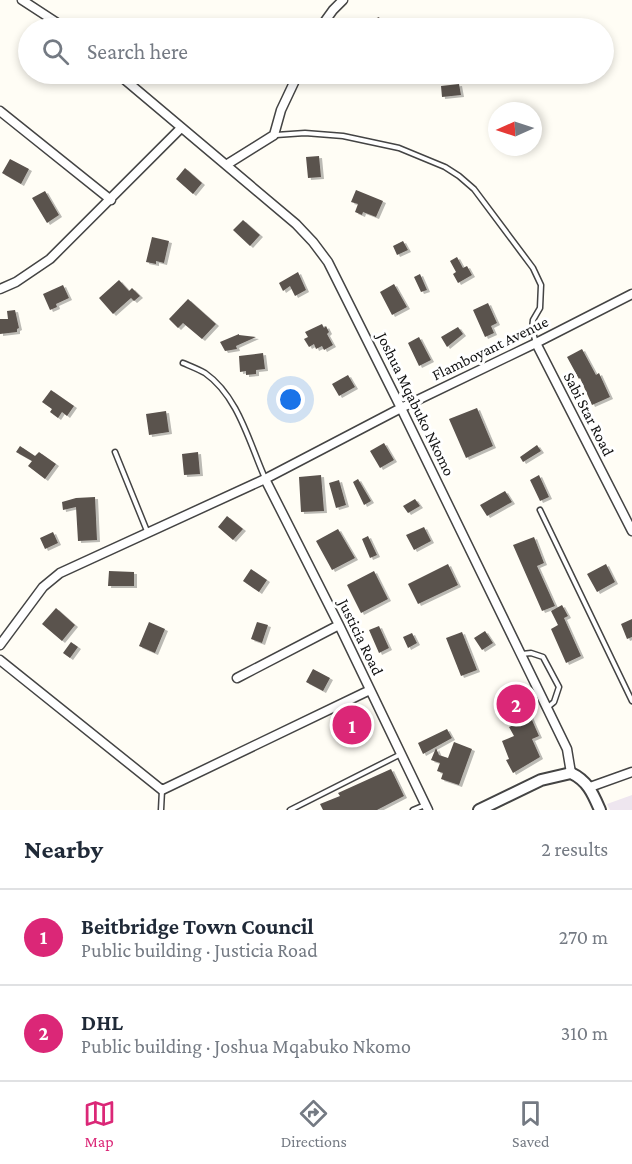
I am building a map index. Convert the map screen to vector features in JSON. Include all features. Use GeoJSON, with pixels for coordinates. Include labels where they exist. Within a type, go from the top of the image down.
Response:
{"type":"FeatureCollection","features":[{"type":"Feature","properties":{"kind":"street"},"geometry":{"type":"LineString","coordinates":[[22,0],[50,18]]}},
{"type":"Feature","properties":{"kind":"street"},"geometry":{"type":"LineString","coordinates":[[327,18],[343,0]]}},
{"type":"Feature","properties":{"kind":"street","name":"Joshua Mqabuko Nkomo"},"geometry":{"type":"LineString","coordinates":[[130,84],[296,224],[328,262],[567,748],[571,773]]}},
{"type":"Feature","properties":{"kind":"street"},"geometry":{"type":"LineString","coordinates":[[226,165],[274,135],[281,110],[293,84]]}},
{"type":"Feature","properties":{"kind":"street"},"geometry":{"type":"LineString","coordinates":[[0,111],[111,200]]}},
{"type":"Feature","properties":{"kind":"street"},"geometry":{"type":"LineString","coordinates":[[0,289],[16,282],[50,259],[182,128]]}},
{"type":"Feature","properties":{"kind":"street","name":"Flamboyant Avenue"},"geometry":{"type":"LineString","coordinates":[[0,645],[49,580],[60,573],[265,478],[632,294]]}},
{"type":"Feature","properties":{"kind":"street","name":"Sabi Star Road"},"geometry":{"type":"LineString","coordinates":[[536,343],[632,530]]}},
{"type":"Feature","properties":{"kind":"street","name":"Justicia Road"},"geometry":{"type":"LineString","coordinates":[[265,478],[427,807]]}},
{"type":"Feature","properties":{"kind":"street"},"geometry":{"type":"LineString","coordinates":[[237,678],[339,625]]}},
{"type":"Feature","properties":{"kind":"street"},"geometry":{"type":"LineString","coordinates":[[0,660],[162,790],[370,690]]}},
{"type":"Feature","properties":{"kind":"street"},"geometry":{"type":"LineString","coordinates":[[590,787],[632,772]]}},
{"type":"Feature","properties":{"kind":"street"},"geometry":{"type":"LineString","coordinates":[[479,810],[541,780],[571,773],[581,778],[590,787],[600,810]]}},
{"type":"Feature","properties":{"kind":"lane"},"geometry":{"type":"LineString","coordinates":[[274,135],[343,136],[399,148],[445,167],[459,176],[474,189],[533,268],[541,285],[540,308],[533,320],[532,329],[536,343]]}},
{"type":"Feature","properties":{"kind":"lane"},"geometry":{"type":"LineString","coordinates":[[183,363],[203,372],[231,401],[265,478]]}},
{"type":"Feature","properties":{"kind":"lane"},"geometry":{"type":"LineString","coordinates":[[115,452],[147,531]]}},
{"type":"Feature","properties":{"kind":"lane"},"geometry":{"type":"LineString","coordinates":[[540,510],[632,701]]}},
{"type":"Feature","properties":{"kind":"lane"},"geometry":{"type":"LineString","coordinates":[[522,655],[531,653],[543,657],[559,687],[554,702],[547,707]]}},
{"type":"Feature","properties":{"kind":"lane"},"geometry":{"type":"LineString","coordinates":[[290,810],[401,754]]}},
{"type":"Feature","properties":{"kind":"lane"},"geometry":{"type":"LineString","coordinates":[[161,810],[162,790]]}},
{"type":"Feature","properties":{"kind":"lane"},"geometry":{"type":"LineString","coordinates":[[413,810],[427,807]]}},
{"type":"Feature","properties":{"kind":"shaded area"},"geometry":{"type":"Polygon","coordinates":[[[632,795],[632,810],[610,810],[607,804],[632,795]]]}},
{"type":"Feature","properties":{"kind":"building"},"geometry":{"type":"Polygon","coordinates":[[[459,84],[461,95],[442,97],[441,86],[459,84]]]}},
{"type":"Feature","properties":{"kind":"building"},"geometry":{"type":"Polygon","coordinates":[[[319,156],[321,177],[308,178],[306,157],[319,156]]]}},
{"type":"Feature","properties":{"kind":"building"},"geometry":{"type":"Polygon","coordinates":[[[10,159],[29,169],[21,184],[2,173],[10,159]]]}},
{"type":"Feature","properties":{"kind":"building"},"geometry":{"type":"Polygon","coordinates":[[[185,168],[202,183],[193,194],[176,179],[185,168]]]}},
{"type":"Feature","properties":{"kind":"building"},"geometry":{"type":"Polygon","coordinates":[[[356,190],[383,201],[376,217],[363,212],[362,215],[355,212],[358,204],[351,202],[356,190]]]}},
{"type":"Feature","properties":{"kind":"building"},"geometry":{"type":"Polygon","coordinates":[[[45,191],[59,215],[47,223],[32,198],[45,191]]]}},
{"type":"Feature","properties":{"kind":"building"},"geometry":{"type":"Polygon","coordinates":[[[243,220],[260,235],[250,246],[233,230],[243,220]]]}},
{"type":"Feature","properties":{"kind":"building"},"geometry":{"type":"Polygon","coordinates":[[[152,237],[169,241],[164,263],[146,262],[152,237]]]}},
{"type":"Feature","properties":{"kind":"building"},"geometry":{"type":"Polygon","coordinates":[[[403,241],[408,250],[397,255],[393,246],[403,241]]]}},
{"type":"Feature","properties":{"kind":"building"},"geometry":{"type":"Polygon","coordinates":[[[457,257],[463,268],[467,266],[472,275],[458,283],[453,274],[456,272],[450,261],[457,257]]]}},
{"type":"Feature","properties":{"kind":"building"},"geometry":{"type":"Polygon","coordinates":[[[298,272],[306,290],[295,296],[290,286],[283,291],[279,283],[298,272]]]}},
{"type":"Feature","properties":{"kind":"building"},"geometry":{"type":"Polygon","coordinates":[[[420,274],[427,290],[421,292],[414,277],[420,274]]]}},
{"type":"Feature","properties":{"kind":"building"},"geometry":{"type":"Polygon","coordinates":[[[119,280],[129,291],[132,288],[140,296],[134,301],[131,298],[113,314],[99,298],[119,280]]]}},
{"type":"Feature","properties":{"kind":"building"},"geometry":{"type":"Polygon","coordinates":[[[394,284],[407,307],[392,315],[380,292],[394,284]]]}},
{"type":"Feature","properties":{"kind":"building"},"geometry":{"type":"Polygon","coordinates":[[[63,285],[69,298],[56,304],[57,307],[50,310],[43,294],[63,285]]]}},
{"type":"Feature","properties":{"kind":"building"},"geometry":{"type":"Polygon","coordinates":[[[188,299],[216,324],[202,339],[183,323],[178,328],[169,319],[188,299]]]}},
{"type":"Feature","properties":{"kind":"building"},"geometry":{"type":"Polygon","coordinates":[[[488,303],[497,323],[491,326],[494,333],[485,337],[473,310],[488,303]]]}},
{"type":"Feature","properties":{"kind":"building"},"geometry":{"type":"Polygon","coordinates":[[[15,310],[19,328],[17,332],[0,334],[0,319],[8,319],[7,311],[15,310]]]}},
{"type":"Feature","properties":{"kind":"building"},"geometry":{"type":"Polygon","coordinates":[[[322,324],[324,328],[326,326],[329,332],[327,334],[333,345],[324,350],[322,346],[316,349],[314,344],[309,347],[304,339],[308,337],[305,332],[322,324]]]}},
{"type":"Feature","properties":{"kind":"building"},"geometry":{"type":"Polygon","coordinates":[[[458,327],[463,334],[447,347],[441,337],[458,327]]]}},
{"type":"Feature","properties":{"kind":"building"},"geometry":{"type":"Polygon","coordinates":[[[239,334],[256,337],[236,346],[237,349],[225,351],[220,342],[239,334]]]}},
{"type":"Feature","properties":{"kind":"building"},"geometry":{"type":"Polygon","coordinates":[[[419,337],[431,360],[419,366],[408,343],[419,337]]]}},
{"type":"Feature","properties":{"kind":"building"},"geometry":{"type":"Polygon","coordinates":[[[582,349],[596,375],[599,373],[610,397],[592,405],[580,378],[567,357],[582,349]]]}},
{"type":"Feature","properties":{"kind":"building"},"geometry":{"type":"Polygon","coordinates":[[[263,353],[265,369],[256,370],[256,374],[246,375],[246,371],[240,372],[239,356],[263,353]]]}},
{"type":"Feature","properties":{"kind":"building"},"geometry":{"type":"Polygon","coordinates":[[[348,375],[355,387],[339,396],[332,384],[348,375]]]}},
{"type":"Feature","properties":{"kind":"building"},"geometry":{"type":"Polygon","coordinates":[[[51,390],[74,406],[67,416],[62,412],[58,418],[50,412],[52,409],[42,402],[51,390]]]}},
{"type":"Feature","properties":{"kind":"building"},"geometry":{"type":"Polygon","coordinates":[[[477,408],[493,446],[466,458],[449,419],[477,408]]]}},
{"type":"Feature","properties":{"kind":"building"},"geometry":{"type":"Polygon","coordinates":[[[166,411],[169,432],[149,435],[146,414],[166,411]]]}},
{"type":"Feature","properties":{"kind":"building"},"geometry":{"type":"Polygon","coordinates":[[[384,443],[394,460],[380,468],[370,451],[384,443]]]}},
{"type":"Feature","properties":{"kind":"building"},"geometry":{"type":"Polygon","coordinates":[[[537,445],[541,451],[523,462],[520,457],[537,445]]]}},
{"type":"Feature","properties":{"kind":"building"},"geometry":{"type":"Polygon","coordinates":[[[20,446],[35,456],[39,452],[56,464],[45,479],[28,466],[32,461],[16,452],[20,446]]]}},
{"type":"Feature","properties":{"kind":"building"},"geometry":{"type":"Polygon","coordinates":[[[198,452],[200,474],[184,475],[182,454],[198,452]]]}},
{"type":"Feature","properties":{"kind":"building"},"geometry":{"type":"Polygon","coordinates":[[[321,475],[324,511],[301,512],[299,477],[321,475]]]}},
{"type":"Feature","properties":{"kind":"building"},"geometry":{"type":"Polygon","coordinates":[[[539,475],[549,497],[540,501],[530,480],[539,475]]]}},
{"type":"Feature","properties":{"kind":"building"},"geometry":{"type":"Polygon","coordinates":[[[358,479],[371,501],[364,505],[353,482],[358,479]]]}},
{"type":"Feature","properties":{"kind":"building"},"geometry":{"type":"Polygon","coordinates":[[[339,480],[346,505],[336,508],[329,483],[339,480]]]}},
{"type":"Feature","properties":{"kind":"building"},"geometry":{"type":"Polygon","coordinates":[[[505,491],[512,502],[487,516],[480,505],[505,491]]]}},
{"type":"Feature","properties":{"kind":"building"},"geometry":{"type":"Polygon","coordinates":[[[95,497],[97,540],[78,541],[76,507],[63,510],[62,502],[76,498],[95,497]]]}},
{"type":"Feature","properties":{"kind":"building"},"geometry":{"type":"Polygon","coordinates":[[[415,499],[420,506],[408,513],[403,506],[415,499]]]}},
{"type":"Feature","properties":{"kind":"building"},"geometry":{"type":"Polygon","coordinates":[[[227,516],[243,529],[233,540],[218,527],[227,516]]]}},
{"type":"Feature","properties":{"kind":"building"},"geometry":{"type":"Polygon","coordinates":[[[424,527],[431,541],[414,550],[406,535],[424,527]]]}},
{"type":"Feature","properties":{"kind":"building"},"geometry":{"type":"Polygon","coordinates":[[[338,529],[355,558],[332,570],[316,541],[338,529]]]}},
{"type":"Feature","properties":{"kind":"building"},"geometry":{"type":"Polygon","coordinates":[[[53,532],[58,543],[45,549],[40,538],[53,532]]]}},
{"type":"Feature","properties":{"kind":"building"},"geometry":{"type":"Polygon","coordinates":[[[368,536],[377,555],[370,558],[362,539],[368,536]]]}},
{"type":"Feature","properties":{"kind":"building"},"geometry":{"type":"Polygon","coordinates":[[[534,537],[544,563],[537,566],[555,606],[542,611],[513,545],[534,537]]]}},
{"type":"Feature","properties":{"kind":"building"},"geometry":{"type":"Polygon","coordinates":[[[448,564],[458,585],[418,604],[408,584],[448,564]]]}},
{"type":"Feature","properties":{"kind":"building"},"geometry":{"type":"Polygon","coordinates":[[[606,564],[615,582],[597,592],[587,574],[606,564]]]}},
{"type":"Feature","properties":{"kind":"building"},"geometry":{"type":"Polygon","coordinates":[[[251,569],[267,580],[259,592],[243,581],[251,569]]]}},
{"type":"Feature","properties":{"kind":"building"},"geometry":{"type":"Polygon","coordinates":[[[109,571],[134,572],[134,586],[108,586],[109,571]]]}},
{"type":"Feature","properties":{"kind":"building"},"geometry":{"type":"Polygon","coordinates":[[[374,571],[388,599],[361,613],[347,585],[374,571]]]}},
{"type":"Feature","properties":{"kind":"building"},"geometry":{"type":"Polygon","coordinates":[[[562,605],[568,616],[564,618],[581,656],[566,663],[551,629],[558,625],[551,611],[562,605]]]}},
{"type":"Feature","properties":{"kind":"building"},"geometry":{"type":"Polygon","coordinates":[[[56,608],[75,625],[62,641],[42,624],[56,608]]]}},
{"type":"Feature","properties":{"kind":"building"},"geometry":{"type":"Polygon","coordinates":[[[632,619],[632,637],[627,639],[621,624],[632,619]]]}},
{"type":"Feature","properties":{"kind":"building"},"geometry":{"type":"Polygon","coordinates":[[[149,622],[165,629],[155,653],[139,646],[149,622]]]}},
{"type":"Feature","properties":{"kind":"building"},"geometry":{"type":"Polygon","coordinates":[[[257,622],[268,625],[262,643],[251,639],[257,622]]]}},
{"type":"Feature","properties":{"kind":"building"},"geometry":{"type":"Polygon","coordinates":[[[379,626],[389,648],[379,653],[369,630],[379,626]]]}},
{"type":"Feature","properties":{"kind":"building"},"geometry":{"type":"Polygon","coordinates":[[[485,631],[493,643],[482,650],[474,638],[485,631]]]}},
{"type":"Feature","properties":{"kind":"building"},"geometry":{"type":"Polygon","coordinates":[[[462,632],[477,670],[461,676],[446,638],[462,632]]]}},
{"type":"Feature","properties":{"kind":"building"},"geometry":{"type":"Polygon","coordinates":[[[412,633],[417,643],[408,648],[403,637],[412,633]]]}},
{"type":"Feature","properties":{"kind":"building"},"geometry":{"type":"Polygon","coordinates":[[[71,642],[78,647],[70,658],[63,653],[71,642]]]}},
{"type":"Feature","properties":{"kind":"building"},"geometry":{"type":"Polygon","coordinates":[[[313,669],[330,678],[323,691],[306,682],[313,669]]]}},
{"type":"Feature","properties":{"kind":"building"},"geometry":{"type":"Polygon","coordinates":[[[520,693],[539,736],[532,739],[540,757],[513,773],[506,760],[509,759],[502,741],[514,736],[509,727],[516,724],[505,700],[520,693]]]}},
{"type":"Feature","properties":{"kind":"building"},"geometry":{"type":"Polygon","coordinates":[[[447,729],[452,738],[423,754],[418,743],[447,729]]]}},
{"type":"Feature","properties":{"kind":"building"},"geometry":{"type":"Polygon","coordinates":[[[454,742],[472,749],[459,785],[441,779],[443,773],[437,771],[440,763],[431,760],[436,748],[439,755],[448,758],[454,742]]]}},
{"type":"Feature","properties":{"kind":"building"},"geometry":{"type":"Polygon","coordinates":[[[391,769],[404,796],[377,810],[323,810],[320,804],[340,796],[338,793],[391,769]]]}},
{"type":"Feature","properties":{"kind":"place","name":"DHL"},"geometry":{"type":"Point","coordinates":[516,704]}},
{"type":"Feature","properties":{"kind":"place","name":"Beitbridge Town Council"},"geometry":{"type":"Point","coordinates":[352,725]}}]}
